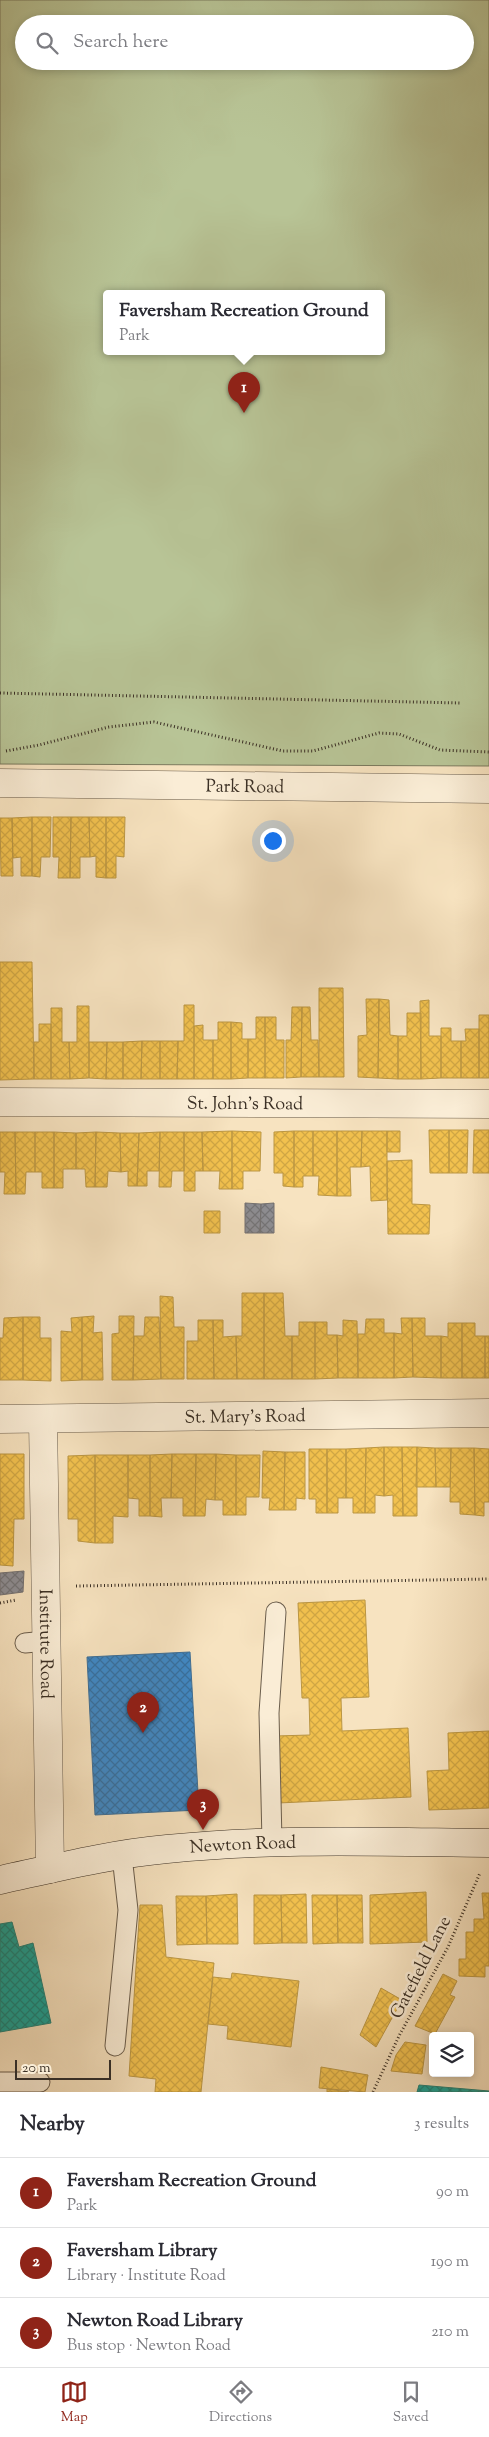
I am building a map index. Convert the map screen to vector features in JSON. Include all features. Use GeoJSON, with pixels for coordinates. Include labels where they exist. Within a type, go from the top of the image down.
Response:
{"type":"FeatureCollection","features":[{"type":"Feature","properties":{"kind":"street","name":"Park Road"},"geometry":{"type":"LineString","coordinates":[[0,783],[489,789]]}},
{"type":"Feature","properties":{"kind":"street","name":"St. John's Road"},"geometry":{"type":"LineString","coordinates":[[0,1102],[489,1104]]}},
{"type":"Feature","properties":{"kind":"street","name":"St. Mary's Road"},"geometry":{"type":"LineString","coordinates":[[0,1419],[44,1420],[489,1413]]}},
{"type":"Feature","properties":{"kind":"street","name":"Institute Road"},"geometry":{"type":"LineString","coordinates":[[44,1420],[46,1586],[36,1642],[50,1869]]}},
{"type":"Feature","properties":{"kind":"street","name":"Newton Road"},"geometry":{"type":"LineString","coordinates":[[0,1880],[50,1869],[166,1849],[272,1841],[489,1843]]}},
{"type":"Feature","properties":{"kind":"lane"},"geometry":{"type":"LineString","coordinates":[[272,1841],[270,1713],[276,1612]]}},
{"type":"Feature","properties":{"kind":"lane"},"geometry":{"type":"LineString","coordinates":[[115,2046],[128,1910],[122,1856]]}},
{"type":"Feature","properties":{"kind":"lane"},"geometry":{"type":"LineString","coordinates":[[0,2082],[40,2082]]}},
{"type":"Feature","properties":{"kind":"path"},"geometry":{"type":"LineString","coordinates":[[0,694],[461,703]]}},
{"type":"Feature","properties":{"kind":"path"},"geometry":{"type":"LineString","coordinates":[[0,752],[39,745],[109,727],[154,722],[284,752],[312,751],[379,733],[399,734],[440,750],[489,752]]}},
{"type":"Feature","properties":{"kind":"path"},"geometry":{"type":"LineString","coordinates":[[46,1586],[489,1579]]}},
{"type":"Feature","properties":{"kind":"path","name":"Gatefield Lane"},"geometry":{"type":"LineString","coordinates":[[373,2092],[399,2036],[448,1947],[481,1871]]}},
{"type":"Feature","properties":{"kind":"green space"},"geometry":{"type":"Polygon","coordinates":[[[0,0],[489,0],[489,766],[0,764],[0,0]]]}},
{"type":"Feature","properties":{"kind":"building: Homes"},"geometry":{"type":"Polygon","coordinates":[[[32,817],[51,817],[50,857],[41,857],[40,877],[32,876],[32,817]]]}},
{"type":"Feature","properties":{"kind":"building: Homes"},"geometry":{"type":"Polygon","coordinates":[[[32,817],[32,876],[21,876],[21,857],[13,858],[12,818],[32,817]]]}},
{"type":"Feature","properties":{"kind":"building: Homes"},"geometry":{"type":"Polygon","coordinates":[[[53,817],[71,817],[70,878],[58,878],[59,857],[53,857],[53,817]]]}},
{"type":"Feature","properties":{"kind":"building: Homes"},"geometry":{"type":"Polygon","coordinates":[[[71,817],[89,817],[90,857],[80,857],[80,878],[70,878],[71,817]]]}},
{"type":"Feature","properties":{"kind":"building: Homes"},"geometry":{"type":"Polygon","coordinates":[[[89,817],[106,817],[106,878],[96,877],[96,856],[90,857],[89,817]]]}},
{"type":"Feature","properties":{"kind":"building: Homes"},"geometry":{"type":"Polygon","coordinates":[[[106,817],[125,817],[124,857],[116,856],[116,878],[106,878],[106,817]]]}},
{"type":"Feature","properties":{"kind":"building: Homes"},"geometry":{"type":"Polygon","coordinates":[[[0,818],[12,818],[13,876],[1,876],[0,818]]]}},
{"type":"Feature","properties":{"kind":"building: Homes"},"geometry":{"type":"Polygon","coordinates":[[[0,962],[32,962],[34,1079],[0,1080],[0,962]]]}},
{"type":"Feature","properties":{"kind":"building: Homes"},"geometry":{"type":"Polygon","coordinates":[[[319,988],[343,988],[344,1077],[319,1077],[319,988]]]}},
{"type":"Feature","properties":{"kind":"building: Homes"},"geometry":{"type":"Polygon","coordinates":[[[366,999],[379,999],[378,1078],[358,1077],[358,1036],[367,1035],[366,999]]]}},
{"type":"Feature","properties":{"kind":"building: Homes"},"geometry":{"type":"Polygon","coordinates":[[[379,999],[389,1000],[390,1035],[398,1036],[398,1079],[378,1078],[379,999]]]}},
{"type":"Feature","properties":{"kind":"building: Homes"},"geometry":{"type":"Polygon","coordinates":[[[429,1000],[429,1036],[441,1036],[441,1078],[421,1079],[420,1001],[429,1000]]]}},
{"type":"Feature","properties":{"kind":"building: Homes"},"geometry":{"type":"Polygon","coordinates":[[[184,1005],[194,1005],[194,1079],[177,1079],[178,1041],[184,1041],[184,1005]]]}},
{"type":"Feature","properties":{"kind":"building: Homes"},"geometry":{"type":"Polygon","coordinates":[[[77,1006],[89,1006],[89,1078],[70,1079],[69,1042],[77,1042],[77,1006]]]}},
{"type":"Feature","properties":{"kind":"building: Homes"},"geometry":{"type":"Polygon","coordinates":[[[292,1007],[302,1007],[301,1077],[286,1078],[286,1040],[291,1040],[292,1007]]]}},
{"type":"Feature","properties":{"kind":"building: Homes"},"geometry":{"type":"Polygon","coordinates":[[[302,1007],[310,1007],[311,1040],[318,1040],[319,1077],[301,1077],[302,1007]]]}},
{"type":"Feature","properties":{"kind":"building: Homes"},"geometry":{"type":"Polygon","coordinates":[[[51,1008],[62,1008],[62,1042],[69,1042],[70,1079],[51,1079],[51,1008]]]}},
{"type":"Feature","properties":{"kind":"building: Homes"},"geometry":{"type":"Polygon","coordinates":[[[407,1013],[421,1013],[421,1079],[398,1079],[398,1036],[407,1036],[407,1013]]]}},
{"type":"Feature","properties":{"kind":"building: Homes"},"geometry":{"type":"Polygon","coordinates":[[[479,1015],[489,1015],[489,1078],[479,1078],[479,1015]]]}},
{"type":"Feature","properties":{"kind":"building: Homes"},"geometry":{"type":"Polygon","coordinates":[[[256,1017],[265,1017],[265,1078],[248,1078],[248,1039],[256,1039],[256,1017]]]}},
{"type":"Feature","properties":{"kind":"building: Homes"},"geometry":{"type":"Polygon","coordinates":[[[265,1017],[276,1017],[276,1040],[284,1040],[284,1078],[265,1078],[265,1017]]]}},
{"type":"Feature","properties":{"kind":"building: Homes"},"geometry":{"type":"Polygon","coordinates":[[[218,1022],[231,1022],[231,1079],[213,1079],[213,1040],[218,1040],[218,1022]]]}},
{"type":"Feature","properties":{"kind":"building: Homes"},"geometry":{"type":"Polygon","coordinates":[[[231,1022],[242,1023],[242,1039],[248,1039],[248,1078],[231,1079],[231,1022]]]}},
{"type":"Feature","properties":{"kind":"building: Homes"},"geometry":{"type":"Polygon","coordinates":[[[39,1024],[51,1024],[51,1079],[34,1079],[34,1042],[39,1042],[39,1024]]]}},
{"type":"Feature","properties":{"kind":"building: Homes"},"geometry":{"type":"Polygon","coordinates":[[[203,1025],[203,1040],[213,1040],[213,1079],[194,1079],[194,1026],[203,1025]]]}},
{"type":"Feature","properties":{"kind":"building: Homes"},"geometry":{"type":"Polygon","coordinates":[[[441,1028],[451,1028],[451,1041],[461,1041],[461,1078],[441,1078],[441,1028]]]}},
{"type":"Feature","properties":{"kind":"building: Homes"},"geometry":{"type":"Polygon","coordinates":[[[465,1029],[479,1029],[479,1078],[461,1078],[461,1041],[466,1041],[465,1029]]]}},
{"type":"Feature","properties":{"kind":"building: Homes"},"geometry":{"type":"Polygon","coordinates":[[[142,1041],[141,1079],[123,1079],[123,1042],[142,1041]]]}},
{"type":"Feature","properties":{"kind":"building: Homes"},"geometry":{"type":"Polygon","coordinates":[[[142,1041],[160,1041],[160,1079],[141,1079],[142,1041]]]}},
{"type":"Feature","properties":{"kind":"building: Homes"},"geometry":{"type":"Polygon","coordinates":[[[160,1041],[178,1041],[177,1079],[160,1079],[160,1041]]]}},
{"type":"Feature","properties":{"kind":"building: Homes"},"geometry":{"type":"Polygon","coordinates":[[[89,1042],[107,1042],[106,1079],[89,1078],[89,1042]]]}},
{"type":"Feature","properties":{"kind":"building: Homes"},"geometry":{"type":"Polygon","coordinates":[[[107,1042],[123,1042],[123,1079],[106,1079],[107,1042]]]}},
{"type":"Feature","properties":{"kind":"building: Homes"},"geometry":{"type":"Polygon","coordinates":[[[429,1130],[449,1130],[449,1173],[430,1173],[429,1130]]]}},
{"type":"Feature","properties":{"kind":"building: Homes"},"geometry":{"type":"Polygon","coordinates":[[[449,1130],[468,1130],[467,1173],[449,1173],[449,1130]]]}},
{"type":"Feature","properties":{"kind":"building: Homes"},"geometry":{"type":"Polygon","coordinates":[[[474,1130],[489,1130],[489,1173],[473,1173],[474,1130]]]}},
{"type":"Feature","properties":{"kind":"building: Homes"},"geometry":{"type":"Polygon","coordinates":[[[232,1131],[232,1189],[219,1189],[220,1171],[203,1171],[202,1132],[232,1131]]]}},
{"type":"Feature","properties":{"kind":"building: Homes"},"geometry":{"type":"Polygon","coordinates":[[[232,1131],[261,1132],[260,1171],[243,1171],[243,1189],[232,1189],[232,1131]]]}},
{"type":"Feature","properties":{"kind":"building: Homes"},"geometry":{"type":"Polygon","coordinates":[[[294,1131],[294,1187],[283,1186],[283,1173],[274,1173],[274,1132],[294,1131]]]}},
{"type":"Feature","properties":{"kind":"building: Homes"},"geometry":{"type":"Polygon","coordinates":[[[294,1131],[313,1131],[313,1176],[303,1176],[303,1187],[294,1187],[294,1131]]]}},
{"type":"Feature","properties":{"kind":"building: Homes"},"geometry":{"type":"Polygon","coordinates":[[[313,1131],[337,1131],[337,1196],[318,1195],[319,1176],[313,1176],[313,1131]]]}},
{"type":"Feature","properties":{"kind":"building: Homes"},"geometry":{"type":"Polygon","coordinates":[[[337,1131],[362,1131],[361,1167],[350,1167],[351,1196],[337,1196],[337,1131]]]}},
{"type":"Feature","properties":{"kind":"building: Homes"},"geometry":{"type":"Polygon","coordinates":[[[362,1131],[387,1131],[387,1200],[371,1201],[370,1166],[361,1167],[362,1131]]]}},
{"type":"Feature","properties":{"kind":"building: Homes"},"geometry":{"type":"Polygon","coordinates":[[[387,1131],[400,1131],[400,1152],[387,1152],[387,1131]]]}},
{"type":"Feature","properties":{"kind":"building: Homes"},"geometry":{"type":"Polygon","coordinates":[[[0,1132],[15,1132],[16,1194],[4,1194],[5,1172],[0,1172],[0,1132]]]}},
{"type":"Feature","properties":{"kind":"building: Homes"},"geometry":{"type":"Polygon","coordinates":[[[15,1132],[35,1132],[35,1172],[26,1172],[25,1194],[16,1194],[15,1132]]]}},
{"type":"Feature","properties":{"kind":"building: Homes"},"geometry":{"type":"Polygon","coordinates":[[[35,1132],[54,1132],[54,1188],[42,1188],[42,1172],[35,1172],[35,1132]]]}},
{"type":"Feature","properties":{"kind":"building: Homes"},"geometry":{"type":"Polygon","coordinates":[[[54,1132],[76,1133],[76,1169],[63,1169],[63,1188],[54,1188],[54,1132]]]}},
{"type":"Feature","properties":{"kind":"building: Homes"},"geometry":{"type":"Polygon","coordinates":[[[96,1132],[95,1187],[86,1187],[85,1169],[76,1169],[76,1133],[96,1132]]]}},
{"type":"Feature","properties":{"kind":"building: Homes"},"geometry":{"type":"Polygon","coordinates":[[[96,1132],[120,1133],[121,1172],[108,1171],[107,1187],[95,1187],[96,1132]]]}},
{"type":"Feature","properties":{"kind":"building: Homes"},"geometry":{"type":"Polygon","coordinates":[[[160,1132],[184,1132],[184,1171],[172,1171],[171,1187],[159,1187],[160,1132]]]}},
{"type":"Feature","properties":{"kind":"building: Homes"},"geometry":{"type":"Polygon","coordinates":[[[160,1132],[159,1171],[147,1171],[147,1186],[137,1186],[139,1133],[160,1132]]]}},
{"type":"Feature","properties":{"kind":"building: Homes"},"geometry":{"type":"Polygon","coordinates":[[[184,1132],[202,1132],[203,1171],[195,1171],[195,1191],[184,1191],[184,1132]]]}},
{"type":"Feature","properties":{"kind":"building: Homes"},"geometry":{"type":"Polygon","coordinates":[[[120,1133],[139,1133],[137,1186],[128,1186],[128,1171],[121,1172],[120,1133]]]}},
{"type":"Feature","properties":{"kind":"building: Homes"},"geometry":{"type":"Polygon","coordinates":[[[412,1160],[412,1204],[430,1205],[429,1234],[388,1234],[387,1161],[412,1160]]]}},
{"type":"Feature","properties":{"kind":"building: Homes"},"geometry":{"type":"Polygon","coordinates":[[[204,1211],[220,1211],[220,1233],[204,1233],[204,1211]]]}},
{"type":"Feature","properties":{"kind":"building: Homes"},"geometry":{"type":"Polygon","coordinates":[[[242,1293],[264,1293],[264,1379],[237,1379],[236,1336],[242,1336],[242,1293]]]}},
{"type":"Feature","properties":{"kind":"building: Homes"},"geometry":{"type":"Polygon","coordinates":[[[264,1293],[283,1293],[285,1336],[292,1336],[292,1379],[264,1379],[264,1293]]]}},
{"type":"Feature","properties":{"kind":"building: Homes"},"geometry":{"type":"Polygon","coordinates":[[[160,1296],[173,1297],[174,1327],[184,1327],[184,1379],[161,1379],[160,1296]]]}},
{"type":"Feature","properties":{"kind":"building: Homes"},"geometry":{"type":"Polygon","coordinates":[[[94,1316],[93,1333],[102,1332],[103,1380],[82,1380],[82,1317],[94,1316]]]}},
{"type":"Feature","properties":{"kind":"building: Homes"},"geometry":{"type":"Polygon","coordinates":[[[119,1316],[134,1316],[133,1380],[112,1380],[112,1334],[119,1333],[119,1316]]]}},
{"type":"Feature","properties":{"kind":"building: Homes"},"geometry":{"type":"Polygon","coordinates":[[[23,1317],[23,1380],[0,1380],[0,1338],[3,1338],[4,1318],[23,1317]]]}},
{"type":"Feature","properties":{"kind":"building: Homes"},"geometry":{"type":"Polygon","coordinates":[[[23,1317],[40,1317],[40,1338],[51,1338],[51,1381],[23,1380],[23,1317]]]}},
{"type":"Feature","properties":{"kind":"building: Homes"},"geometry":{"type":"Polygon","coordinates":[[[82,1317],[82,1380],[61,1381],[61,1331],[72,1332],[71,1318],[82,1317]]]}},
{"type":"Feature","properties":{"kind":"building: Homes"},"geometry":{"type":"Polygon","coordinates":[[[145,1317],[159,1317],[161,1379],[133,1380],[134,1336],[144,1336],[145,1317]]]}},
{"type":"Feature","properties":{"kind":"building: Homes"},"geometry":{"type":"Polygon","coordinates":[[[401,1318],[412,1318],[413,1377],[394,1378],[394,1333],[402,1334],[401,1318]]]}},
{"type":"Feature","properties":{"kind":"building: Homes"},"geometry":{"type":"Polygon","coordinates":[[[412,1318],[425,1318],[425,1336],[441,1336],[441,1378],[413,1377],[412,1318]]]}},
{"type":"Feature","properties":{"kind":"building: Homes"},"geometry":{"type":"Polygon","coordinates":[[[366,1319],[384,1319],[384,1333],[394,1333],[394,1378],[358,1378],[358,1334],[365,1334],[366,1319]]]}},
{"type":"Feature","properties":{"kind":"building: Homes"},"geometry":{"type":"Polygon","coordinates":[[[198,1320],[213,1320],[214,1379],[187,1379],[187,1341],[198,1341],[198,1320]]]}},
{"type":"Feature","properties":{"kind":"building: Homes"},"geometry":{"type":"Polygon","coordinates":[[[213,1320],[223,1320],[223,1337],[236,1336],[237,1379],[214,1379],[213,1320]]]}},
{"type":"Feature","properties":{"kind":"building: Homes"},"geometry":{"type":"Polygon","coordinates":[[[343,1320],[357,1321],[358,1378],[338,1378],[337,1335],[343,1336],[343,1320]]]}},
{"type":"Feature","properties":{"kind":"building: Homes"},"geometry":{"type":"Polygon","coordinates":[[[299,1322],[315,1322],[315,1379],[292,1379],[292,1336],[299,1336],[299,1322]]]}},
{"type":"Feature","properties":{"kind":"building: Homes"},"geometry":{"type":"Polygon","coordinates":[[[315,1322],[327,1322],[327,1335],[337,1335],[338,1378],[315,1379],[315,1322]]]}},
{"type":"Feature","properties":{"kind":"building: Homes"},"geometry":{"type":"Polygon","coordinates":[[[448,1323],[462,1323],[462,1378],[441,1378],[441,1336],[448,1337],[448,1323]]]}},
{"type":"Feature","properties":{"kind":"building: Homes"},"geometry":{"type":"Polygon","coordinates":[[[462,1323],[475,1323],[475,1336],[485,1336],[485,1378],[462,1378],[462,1323]]]}},
{"type":"Feature","properties":{"kind":"building: Homes"},"geometry":{"type":"Polygon","coordinates":[[[485,1336],[489,1336],[489,1378],[485,1378],[485,1336]]]}},
{"type":"Feature","properties":{"kind":"building: Homes"},"geometry":{"type":"Polygon","coordinates":[[[384,1447],[384,1496],[375,1495],[375,1513],[365,1513],[366,1448],[384,1447]]]}},
{"type":"Feature","properties":{"kind":"building: Homes"},"geometry":{"type":"Polygon","coordinates":[[[384,1447],[402,1447],[403,1516],[393,1516],[393,1495],[384,1496],[384,1447]]]}},
{"type":"Feature","properties":{"kind":"building: Homes"},"geometry":{"type":"Polygon","coordinates":[[[402,1447],[417,1447],[417,1516],[403,1516],[402,1447]]]}},
{"type":"Feature","properties":{"kind":"building: Homes"},"geometry":{"type":"Polygon","coordinates":[[[417,1447],[435,1448],[436,1487],[416,1487],[417,1447]]]}},
{"type":"Feature","properties":{"kind":"building: Homes"},"geometry":{"type":"Polygon","coordinates":[[[366,1448],[365,1513],[353,1513],[353,1498],[346,1498],[346,1449],[366,1448]]]}},
{"type":"Feature","properties":{"kind":"building: Homes"},"geometry":{"type":"Polygon","coordinates":[[[435,1448],[451,1448],[450,1487],[436,1487],[435,1448]]]}},
{"type":"Feature","properties":{"kind":"building: Homes"},"geometry":{"type":"Polygon","coordinates":[[[451,1448],[474,1448],[475,1515],[460,1514],[460,1502],[450,1502],[451,1448]]]}},
{"type":"Feature","properties":{"kind":"building: Homes"},"geometry":{"type":"Polygon","coordinates":[[[474,1448],[489,1449],[489,1502],[484,1502],[484,1516],[475,1515],[474,1448]]]}},
{"type":"Feature","properties":{"kind":"building: Homes"},"geometry":{"type":"Polygon","coordinates":[[[309,1449],[327,1449],[327,1513],[316,1513],[316,1499],[309,1499],[309,1449]]]}},
{"type":"Feature","properties":{"kind":"building: Homes"},"geometry":{"type":"Polygon","coordinates":[[[327,1449],[346,1449],[346,1498],[338,1498],[338,1513],[327,1513],[327,1449]]]}},
{"type":"Feature","properties":{"kind":"building: Homes"},"geometry":{"type":"Polygon","coordinates":[[[263,1451],[285,1452],[284,1510],[269,1510],[270,1498],[262,1498],[263,1451]]]}},
{"type":"Feature","properties":{"kind":"building: Homes"},"geometry":{"type":"Polygon","coordinates":[[[285,1452],[305,1452],[305,1499],[296,1498],[296,1510],[284,1510],[285,1452]]]}},
{"type":"Feature","properties":{"kind":"building: Homes"},"geometry":{"type":"Polygon","coordinates":[[[0,1454],[24,1454],[24,1519],[14,1519],[13,1566],[0,1565],[0,1454]]]}},
{"type":"Feature","properties":{"kind":"building: Homes"},"geometry":{"type":"Polygon","coordinates":[[[172,1454],[171,1498],[161,1498],[162,1517],[150,1516],[150,1455],[172,1454]]]}},
{"type":"Feature","properties":{"kind":"building: Homes"},"geometry":{"type":"Polygon","coordinates":[[[172,1454],[196,1454],[195,1516],[183,1516],[183,1498],[171,1498],[172,1454]]]}},
{"type":"Feature","properties":{"kind":"building: Homes"},"geometry":{"type":"Polygon","coordinates":[[[196,1454],[216,1454],[215,1500],[206,1499],[205,1516],[195,1516],[196,1454]]]}},
{"type":"Feature","properties":{"kind":"building: Homes"},"geometry":{"type":"Polygon","coordinates":[[[216,1454],[236,1455],[236,1515],[223,1515],[223,1500],[215,1500],[216,1454]]]}},
{"type":"Feature","properties":{"kind":"building: Homes"},"geometry":{"type":"Polygon","coordinates":[[[95,1455],[95,1543],[78,1541],[78,1519],[68,1519],[68,1456],[95,1455]]]}},
{"type":"Feature","properties":{"kind":"building: Homes"},"geometry":{"type":"Polygon","coordinates":[[[95,1455],[128,1455],[128,1517],[113,1516],[113,1543],[95,1543],[95,1455]]]}},
{"type":"Feature","properties":{"kind":"building: Homes"},"geometry":{"type":"Polygon","coordinates":[[[128,1455],[150,1455],[150,1516],[139,1516],[139,1499],[128,1498],[128,1455]]]}},
{"type":"Feature","properties":{"kind":"building: Homes"},"geometry":{"type":"Polygon","coordinates":[[[236,1455],[260,1455],[259,1497],[246,1497],[246,1515],[236,1515],[236,1455]]]}},
{"type":"Feature","properties":{"kind":"building: Homes"},"geometry":{"type":"Polygon","coordinates":[[[365,1600],[369,1697],[341,1698],[342,1731],[408,1728],[411,1797],[278,1803],[275,1736],[310,1735],[309,1698],[302,1698],[298,1603],[365,1600]]]}},
{"type":"Feature","properties":{"kind":"building: Homes"},"geometry":{"type":"Polygon","coordinates":[[[489,1731],[489,1808],[429,1810],[427,1771],[449,1770],[448,1733],[489,1731]]]}},
{"type":"Feature","properties":{"kind":"building: Homes"},"geometry":{"type":"Polygon","coordinates":[[[426,1892],[427,1942],[370,1944],[370,1895],[426,1892]]]}},
{"type":"Feature","properties":{"kind":"building: Homes"},"geometry":{"type":"Polygon","coordinates":[[[482,1893],[489,1893],[489,1966],[485,1966],[485,1977],[459,1976],[459,1959],[466,1959],[466,1932],[474,1932],[474,1919],[484,1919],[482,1893]]]}},
{"type":"Feature","properties":{"kind":"building: Homes"},"geometry":{"type":"Polygon","coordinates":[[[237,1894],[238,1944],[207,1944],[206,1896],[237,1894]]]}},
{"type":"Feature","properties":{"kind":"building: Homes"},"geometry":{"type":"Polygon","coordinates":[[[306,1894],[307,1943],[282,1943],[281,1895],[306,1894]]]}},
{"type":"Feature","properties":{"kind":"building: Homes"},"geometry":{"type":"Polygon","coordinates":[[[254,1895],[281,1895],[282,1943],[254,1944],[254,1895]]]}},
{"type":"Feature","properties":{"kind":"building: Homes"},"geometry":{"type":"Polygon","coordinates":[[[312,1895],[337,1895],[338,1943],[313,1944],[312,1895]]]}},
{"type":"Feature","properties":{"kind":"building: Homes"},"geometry":{"type":"Polygon","coordinates":[[[337,1895],[362,1895],[363,1943],[338,1943],[337,1895]]]}},
{"type":"Feature","properties":{"kind":"building: Homes"},"geometry":{"type":"Polygon","coordinates":[[[176,1896],[206,1896],[207,1944],[177,1945],[176,1896]]]}},
{"type":"Feature","properties":{"kind":"building: Homes"},"geometry":{"type":"Polygon","coordinates":[[[140,1905],[162,1905],[166,1957],[214,1963],[201,2092],[155,2092],[156,2079],[129,2076],[140,1905]]]}},
{"type":"Feature","properties":{"kind":"building: Homes"},"geometry":{"type":"Polygon","coordinates":[[[232,1973],[299,1981],[291,2047],[227,2039],[228,2026],[208,2024],[213,1977],[231,1979],[232,1973]]]}},
{"type":"Feature","properties":{"kind":"building: Homes"},"geometry":{"type":"Polygon","coordinates":[[[443,1974],[457,1981],[450,1995],[455,1997],[436,2032],[430,2032],[415,2026],[443,1974]]]}},
{"type":"Feature","properties":{"kind":"building: Homes"},"geometry":{"type":"Polygon","coordinates":[[[381,1988],[402,2000],[376,2047],[360,2035],[381,1988]]]}},
{"type":"Feature","properties":{"kind":"building: Homes"},"geometry":{"type":"Polygon","coordinates":[[[405,2042],[426,2045],[422,2074],[391,2071],[396,2055],[405,2042]]]}},
{"type":"Feature","properties":{"kind":"building: Homes"},"geometry":{"type":"Polygon","coordinates":[[[321,2067],[368,2075],[365,2092],[319,2088],[321,2067]]]}},
{"type":"Feature","properties":{"kind":"building: Homes"},"geometry":{"type":"Polygon","coordinates":[[[327,2089],[349,2092],[327,2092],[327,2089]]]}},
{"type":"Feature","properties":{"kind":"building: Schools"},"geometry":{"type":"Polygon","coordinates":[[[190,1652],[199,1810],[95,1815],[87,1657],[190,1652]]]}},
{"type":"Feature","properties":{"kind":"building: Public"},"geometry":{"type":"Polygon","coordinates":[[[12,1922],[19,1947],[33,1943],[51,2023],[0,2032],[0,1924],[12,1922]]]}},
{"type":"Feature","properties":{"kind":"building: Public"},"geometry":{"type":"Polygon","coordinates":[[[419,2085],[489,2091],[489,2092],[417,2092],[419,2085]]]}},
{"type":"Feature","properties":{"kind":"building: Industry"},"geometry":{"type":"Polygon","coordinates":[[[245,1203],[261,1204],[260,1233],[245,1233],[245,1203]]]}},
{"type":"Feature","properties":{"kind":"building: Industry"},"geometry":{"type":"Polygon","coordinates":[[[274,1203],[274,1233],[260,1233],[261,1204],[274,1203]]]}},
{"type":"Feature","properties":{"kind":"building: Industry"},"geometry":{"type":"Polygon","coordinates":[[[24,1571],[23,1592],[0,1595],[0,1573],[24,1571]]]}},
{"type":"Feature","properties":{"kind":"place","name":"Faversham Recreation Ground"},"geometry":{"type":"Point","coordinates":[244,413]}},
{"type":"Feature","properties":{"kind":"place","name":"Faversham Library"},"geometry":{"type":"Point","coordinates":[143,1733]}},
{"type":"Feature","properties":{"kind":"place","name":"Newton Road Library"},"geometry":{"type":"Point","coordinates":[203,1830]}}]}
